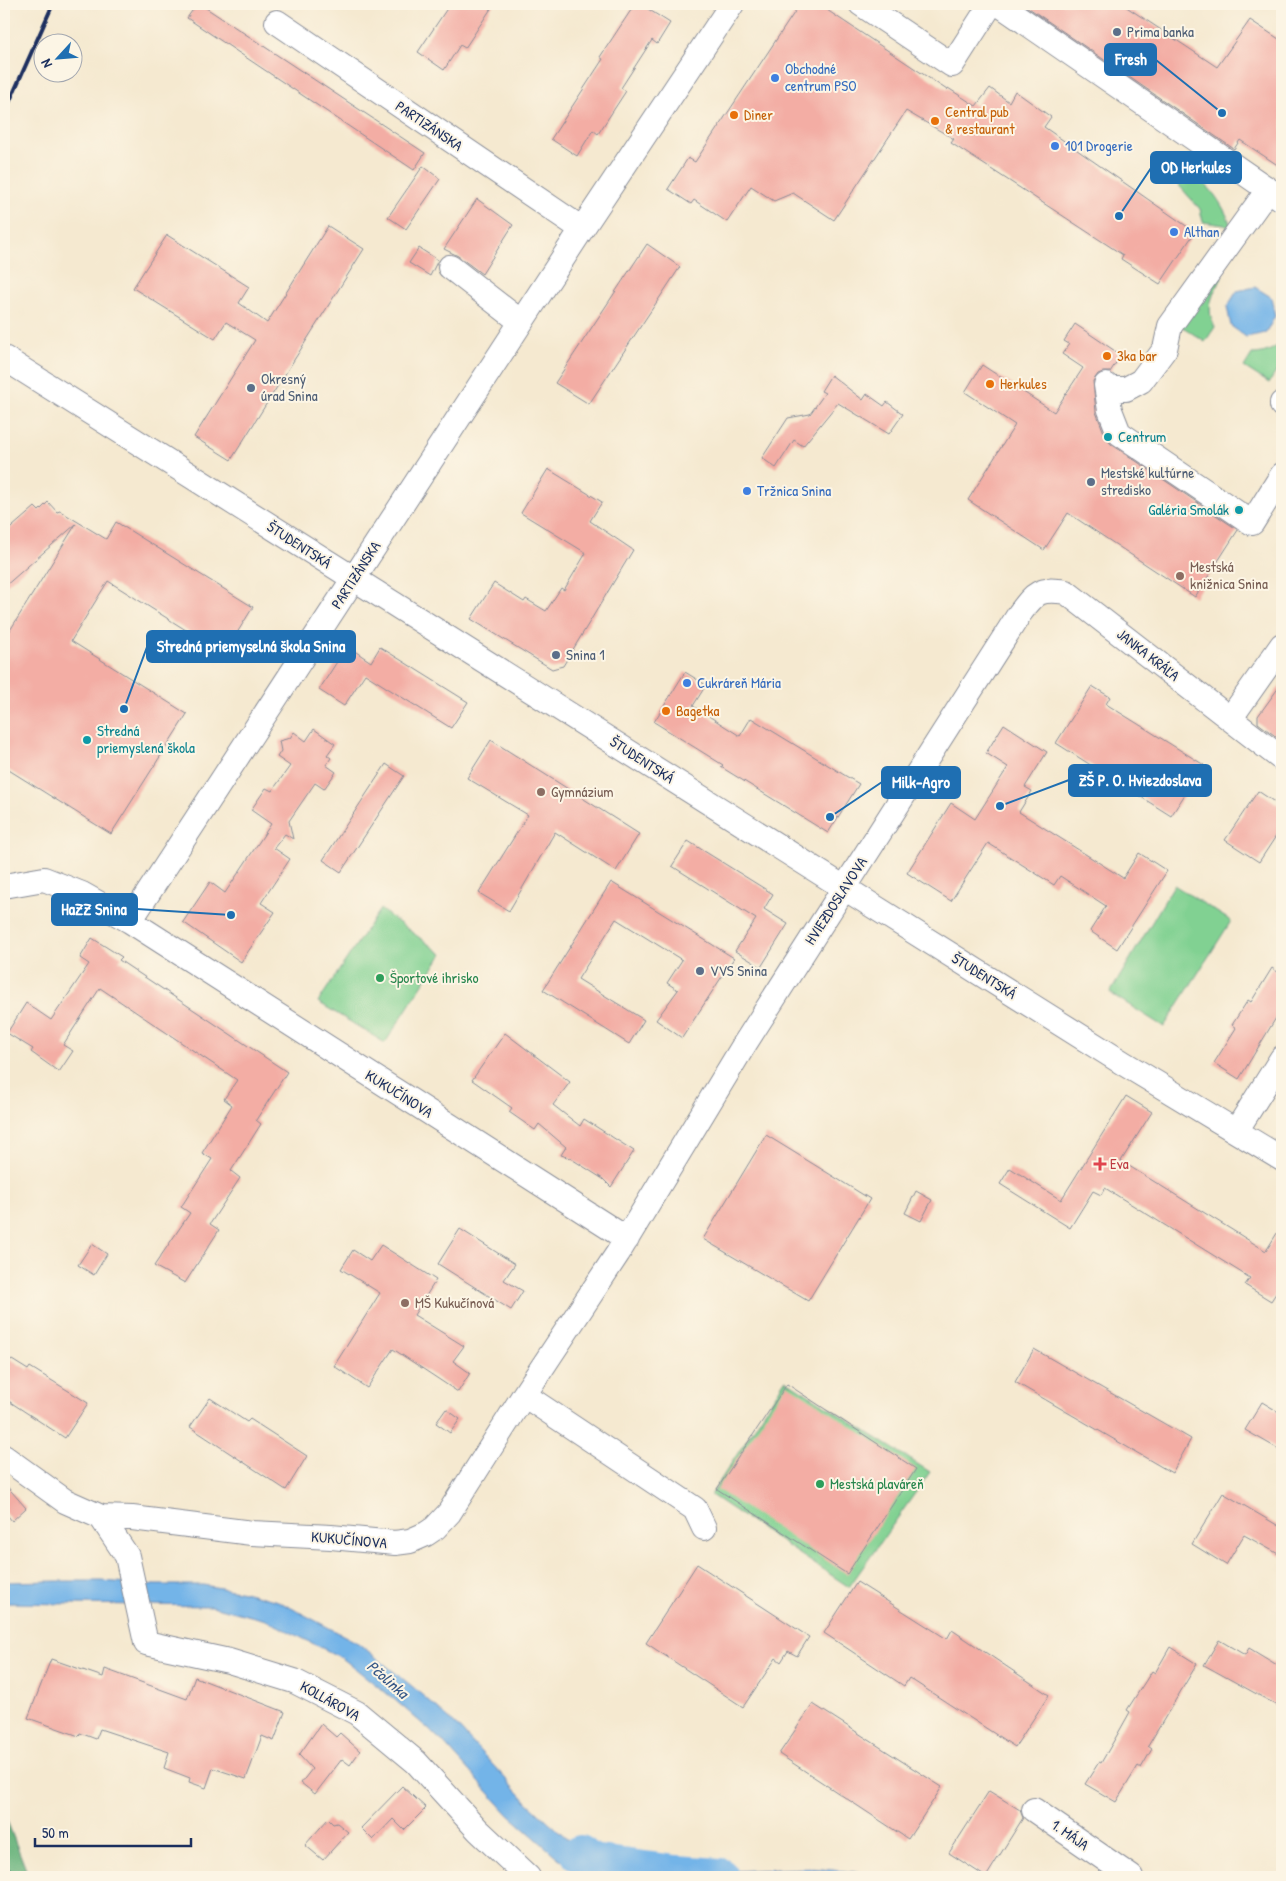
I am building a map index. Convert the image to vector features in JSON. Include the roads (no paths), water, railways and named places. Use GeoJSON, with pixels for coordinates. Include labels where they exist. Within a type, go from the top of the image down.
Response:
{"type":"FeatureCollection","features":[{"type":"Feature","properties":{"kind":"street","name":"PARTIZÁNSKA"},"geometry":{"type":"LineString","coordinates":[[130,921],[582,229],[732,4]]}},
{"type":"Feature","properties":{"kind":"street"},"geometry":{"type":"LineString","coordinates":[[861,4],[952,64],[991,4]]}},
{"type":"Feature","properties":{"kind":"street"},"geometry":{"type":"LineString","coordinates":[[999,4],[1275,194],[1170,326],[1165,349],[1141,381],[1126,389],[1110,387],[1110,410],[1119,433],[1252,523],[1282,475]]}},
{"type":"Feature","properties":{"kind":"street","name":"PARTIZÁNSKA"},"geometry":{"type":"LineString","coordinates":[[277,22],[582,229]]}},
{"type":"Feature","properties":{"kind":"street"},"geometry":{"type":"LineString","coordinates":[[450,267],[521,322]]}},
{"type":"Feature","properties":{"kind":"street","name":"ŠTUDENTSKÁ"},"geometry":{"type":"LineString","coordinates":[[4,358],[1123,1063],[1282,1159]]}},
{"type":"Feature","properties":{"kind":"street","name":"HVIEZDOSLAVOVA"},"geometry":{"type":"LineString","coordinates":[[627,1239],[744,1045],[1026,605],[1032,597],[1048,590],[1066,592]]}},
{"type":"Feature","properties":{"kind":"street","name":"JANKA KRÁĽA"},"geometry":{"type":"LineString","coordinates":[[1066,592],[1282,759]]}},
{"type":"Feature","properties":{"kind":"street"},"geometry":{"type":"LineString","coordinates":[[1230,718],[1282,645]]}},
{"type":"Feature","properties":{"kind":"street","name":"KUKUČÍNOVA"},"geometry":{"type":"LineString","coordinates":[[4,886],[44,879],[82,894],[130,921],[627,1239],[449,1513],[435,1528],[410,1541],[384,1543],[331,1536],[281,1536],[132,1518],[101,1517],[65,1501],[4,1458]]}},
{"type":"Feature","properties":{"kind":"street"},"geometry":{"type":"LineString","coordinates":[[1236,1131],[1282,1058]]}},
{"type":"Feature","properties":{"kind":"street"},"geometry":{"type":"LineString","coordinates":[[524,1396],[695,1509],[704,1528]]}},
{"type":"Feature","properties":{"kind":"street","name":"KOLLÁROVA"},"geometry":{"type":"LineString","coordinates":[[101,1517],[127,1556],[146,1643],[230,1661],[294,1681],[357,1713],[416,1762],[478,1830],[528,1877]]}},
{"type":"Feature","properties":{"kind":"street","name":"1. MÁJA"},"geometry":{"type":"LineString","coordinates":[[1034,1810],[1131,1877]]}},
{"type":"Feature","properties":{"kind":"water"},"geometry":{"type":"Polygon","coordinates":[[[1255,287],[1271,297],[1275,316],[1266,333],[1246,337],[1231,326],[1227,307],[1237,291],[1255,287]]]}},
{"type":"Feature","properties":{"kind":"water"},"geometry":{"type":"Polygon","coordinates":[[[56,1581],[203,1585],[244,1592],[278,1601],[358,1643],[413,1687],[456,1725],[528,1803],[571,1842],[595,1859],[650,1874],[809,1868],[867,1873],[883,1877],[585,1877],[557,1857],[509,1815],[442,1741],[395,1700],[342,1658],[266,1620],[212,1606],[4,1603],[4,1582],[56,1581]]]}},
{"type":"Feature","properties":{"kind":"waterway","name":"Pčolinka"},"geometry":{"type":"LineString","coordinates":[[580,1854],[591,1863],[676,1874],[720,1877]]}},
{"type":"Feature","properties":{"kind":"railway"},"geometry":{"type":"LineString","coordinates":[[4,114],[53,4]]}},
{"type":"Feature","properties":{"kind":"railway"},"geometry":{"type":"LineString","coordinates":[[4,1865],[16,1877]]}},
{"type":"Feature","properties":{"kind":"place","name":"Prima banka"},"geometry":{"type":"Point","coordinates":[1117,32]}},
{"type":"Feature","properties":{"kind":"place","name":"Obchodné centrum PSO"},"geometry":{"type":"Point","coordinates":[775,78]}},
{"type":"Feature","properties":{"kind":"place","name":"Fresh"},"geometry":{"type":"Point","coordinates":[1222,113]}},
{"type":"Feature","properties":{"kind":"place","name":"Diner"},"geometry":{"type":"Point","coordinates":[734,115]}},
{"type":"Feature","properties":{"kind":"place","name":"Central pub & restaurant"},"geometry":{"type":"Point","coordinates":[935,121]}},
{"type":"Feature","properties":{"kind":"place","name":"101 Drogerie"},"geometry":{"type":"Point","coordinates":[1055,146]}},
{"type":"Feature","properties":{"kind":"place","name":"OD Herkules"},"geometry":{"type":"Point","coordinates":[1119,216]}},
{"type":"Feature","properties":{"kind":"place","name":"Althan"},"geometry":{"type":"Point","coordinates":[1174,232]}},
{"type":"Feature","properties":{"kind":"place","name":"3ka bar"},"geometry":{"type":"Point","coordinates":[1107,356]}},
{"type":"Feature","properties":{"kind":"place","name":"Herkules"},"geometry":{"type":"Point","coordinates":[990,384]}},
{"type":"Feature","properties":{"kind":"place","name":"Okresný úrad Snina"},"geometry":{"type":"Point","coordinates":[251,388]}},
{"type":"Feature","properties":{"kind":"place","name":"Centrum"},"geometry":{"type":"Point","coordinates":[1108,437]}},
{"type":"Feature","properties":{"kind":"place","name":"Mestské kultúrne stredisko"},"geometry":{"type":"Point","coordinates":[1091,482]}},
{"type":"Feature","properties":{"kind":"place","name":"Tržnica Snina"},"geometry":{"type":"Point","coordinates":[747,491]}},
{"type":"Feature","properties":{"kind":"place","name":"Galéria Smolák"},"geometry":{"type":"Point","coordinates":[1239,510]}},
{"type":"Feature","properties":{"kind":"place","name":"Mestská knižnica Snina"},"geometry":{"type":"Point","coordinates":[1180,576]}},
{"type":"Feature","properties":{"kind":"place","name":"Snina 1"},"geometry":{"type":"Point","coordinates":[556,655]}},
{"type":"Feature","properties":{"kind":"place","name":"Cukráreň Mária"},"geometry":{"type":"Point","coordinates":[687,683]}},
{"type":"Feature","properties":{"kind":"place","name":"Stredná priemyselná škola Snina"},"geometry":{"type":"Point","coordinates":[124,709]}},
{"type":"Feature","properties":{"kind":"place","name":"Bagetka"},"geometry":{"type":"Point","coordinates":[666,711]}},
{"type":"Feature","properties":{"kind":"place","name":"Stredná priemyslená škola"},"geometry":{"type":"Point","coordinates":[87,740]}},
{"type":"Feature","properties":{"kind":"place","name":"Gymnázium"},"geometry":{"type":"Point","coordinates":[541,792]}},
{"type":"Feature","properties":{"kind":"place","name":"ZŠ P. O. Hviezdoslava"},"geometry":{"type":"Point","coordinates":[1000,806]}},
{"type":"Feature","properties":{"kind":"place","name":"Milk-Agro"},"geometry":{"type":"Point","coordinates":[830,817]}},
{"type":"Feature","properties":{"kind":"place","name":"HaZZ Snina"},"geometry":{"type":"Point","coordinates":[231,915]}},
{"type":"Feature","properties":{"kind":"place","name":"VVS Snina"},"geometry":{"type":"Point","coordinates":[700,971]}},
{"type":"Feature","properties":{"kind":"place","name":"Športové ihrisko"},"geometry":{"type":"Point","coordinates":[380,978]}},
{"type":"Feature","properties":{"kind":"place","name":"Eva"},"geometry":{"type":"Point","coordinates":[1100,1164]}},
{"type":"Feature","properties":{"kind":"place","name":"MŠ Kukučínová"},"geometry":{"type":"Point","coordinates":[405,1303]}},
{"type":"Feature","properties":{"kind":"place","name":"Mestská plaváreň"},"geometry":{"type":"Point","coordinates":[820,1484]}}]}
